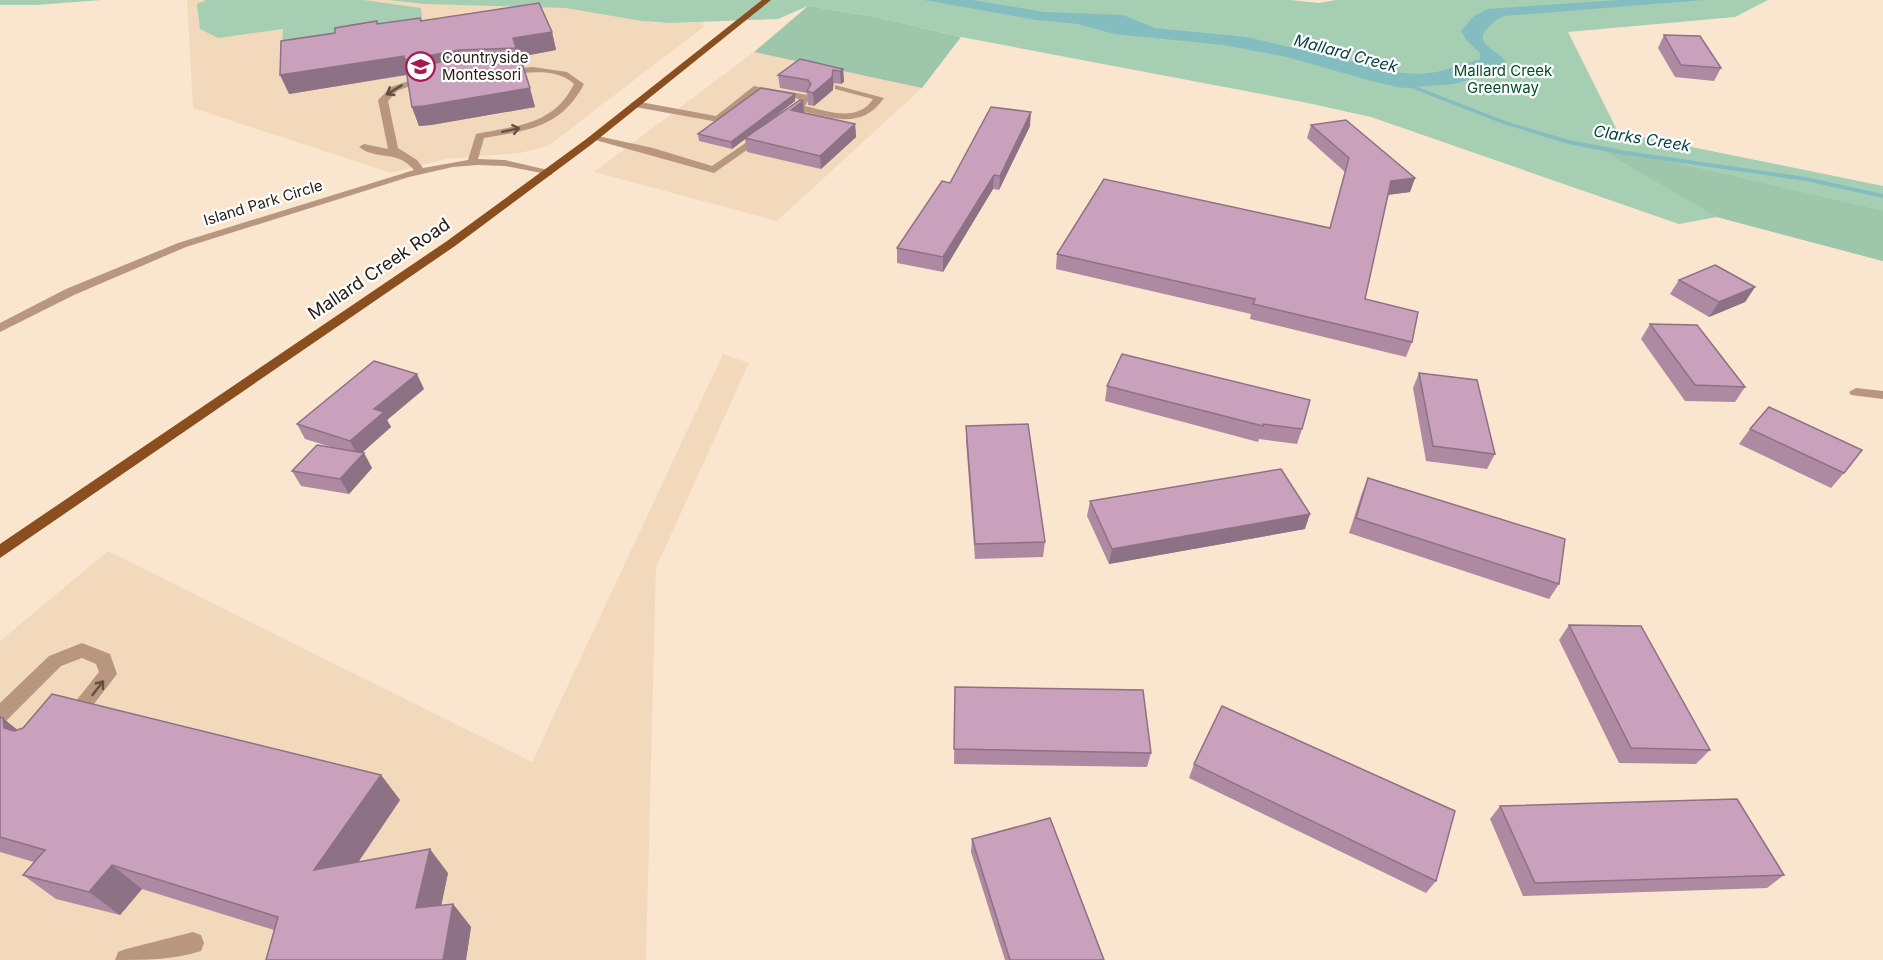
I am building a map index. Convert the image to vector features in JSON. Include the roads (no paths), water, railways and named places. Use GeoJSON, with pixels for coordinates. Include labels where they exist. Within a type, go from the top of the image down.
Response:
{"type":"FeatureCollection","features":[{"type":"Feature","properties":{"kind":"main road","name":"Mallard Creek Road"},"geometry":{"type":"LineString","coordinates":[[0,552],[263,369],[404,276],[548,173],[767,0]]}},
{"type":"Feature","properties":{"kind":"street"},"geometry":{"type":"LineString","coordinates":[[472,162],[480,136],[533,126],[549,119],[562,107],[579,84],[573,77],[554,72],[492,73]]}},
{"type":"Feature","properties":{"kind":"street"},"geometry":{"type":"LineString","coordinates":[[420,171],[413,162],[390,145],[384,97],[401,85],[439,76]]}},
{"type":"Feature","properties":{"kind":"street"},"geometry":{"type":"LineString","coordinates":[[799,108],[845,117],[861,116],[876,105],[879,98],[838,87]]}},
{"type":"Feature","properties":{"kind":"street"},"geometry":{"type":"LineString","coordinates":[[635,104],[718,119],[753,89],[805,97],[799,108],[780,122]]}},
{"type":"Feature","properties":{"kind":"street"},"geometry":{"type":"LineString","coordinates":[[593,138],[649,150],[714,170],[771,129]]}},
{"type":"Feature","properties":{"kind":"street"},"geometry":{"type":"LineString","coordinates":[[364,147],[381,152],[397,152]]}},
{"type":"Feature","properties":{"kind":"street","name":"Island Park Circle"},"geometry":{"type":"LineString","coordinates":[[0,328],[104,276],[182,245],[420,171],[472,162],[505,163],[548,173]]}},
{"type":"Feature","properties":{"kind":"street"},"geometry":{"type":"LineString","coordinates":[[1856,392],[1883,395]]}},
{"type":"Feature","properties":{"kind":"street"},"geometry":{"type":"LineString","coordinates":[[0,716],[55,661],[82,650],[104,658],[108,674],[58,731]]}},
{"type":"Feature","properties":{"kind":"street"},"geometry":{"type":"LineString","coordinates":[[126,960],[193,943]]}},
{"type":"Feature","properties":{"kind":"water"},"geometry":{"type":"Polygon","coordinates":[[[924,0],[972,0],[1045,12],[1123,15],[1155,28],[1246,37],[1402,73],[1419,74],[1437,72],[1480,59],[1480,53],[1467,41],[1461,31],[1474,16],[1488,9],[1618,0],[1704,0],[1504,16],[1485,31],[1483,37],[1487,45],[1506,62],[1508,67],[1504,70],[1454,84],[1403,88],[1287,57],[1224,45],[1114,34],[1078,24],[1037,20],[924,0]]]}},
{"type":"Feature","properties":{"kind":"waterway","name":"Clarks Creek"},"geometry":{"type":"LineString","coordinates":[[1403,83],[1503,122],[1568,142],[1620,152],[1806,179],[1883,196]]}},
{"type":"Feature","properties":{"kind":"place","name":"Countryside Montessori"},"geometry":{"type":"Point","coordinates":[421,67]}},
{"type":"Feature","properties":{"kind":"water label","name":"Mallard Creek"},"geometry":{"type":"Point","coordinates":[1346,53]}},
{"type":"Feature","properties":{"kind":"park label","name":"Mallard Creek Greenway"},"geometry":{"type":"Point","coordinates":[1503,80]}}]}
